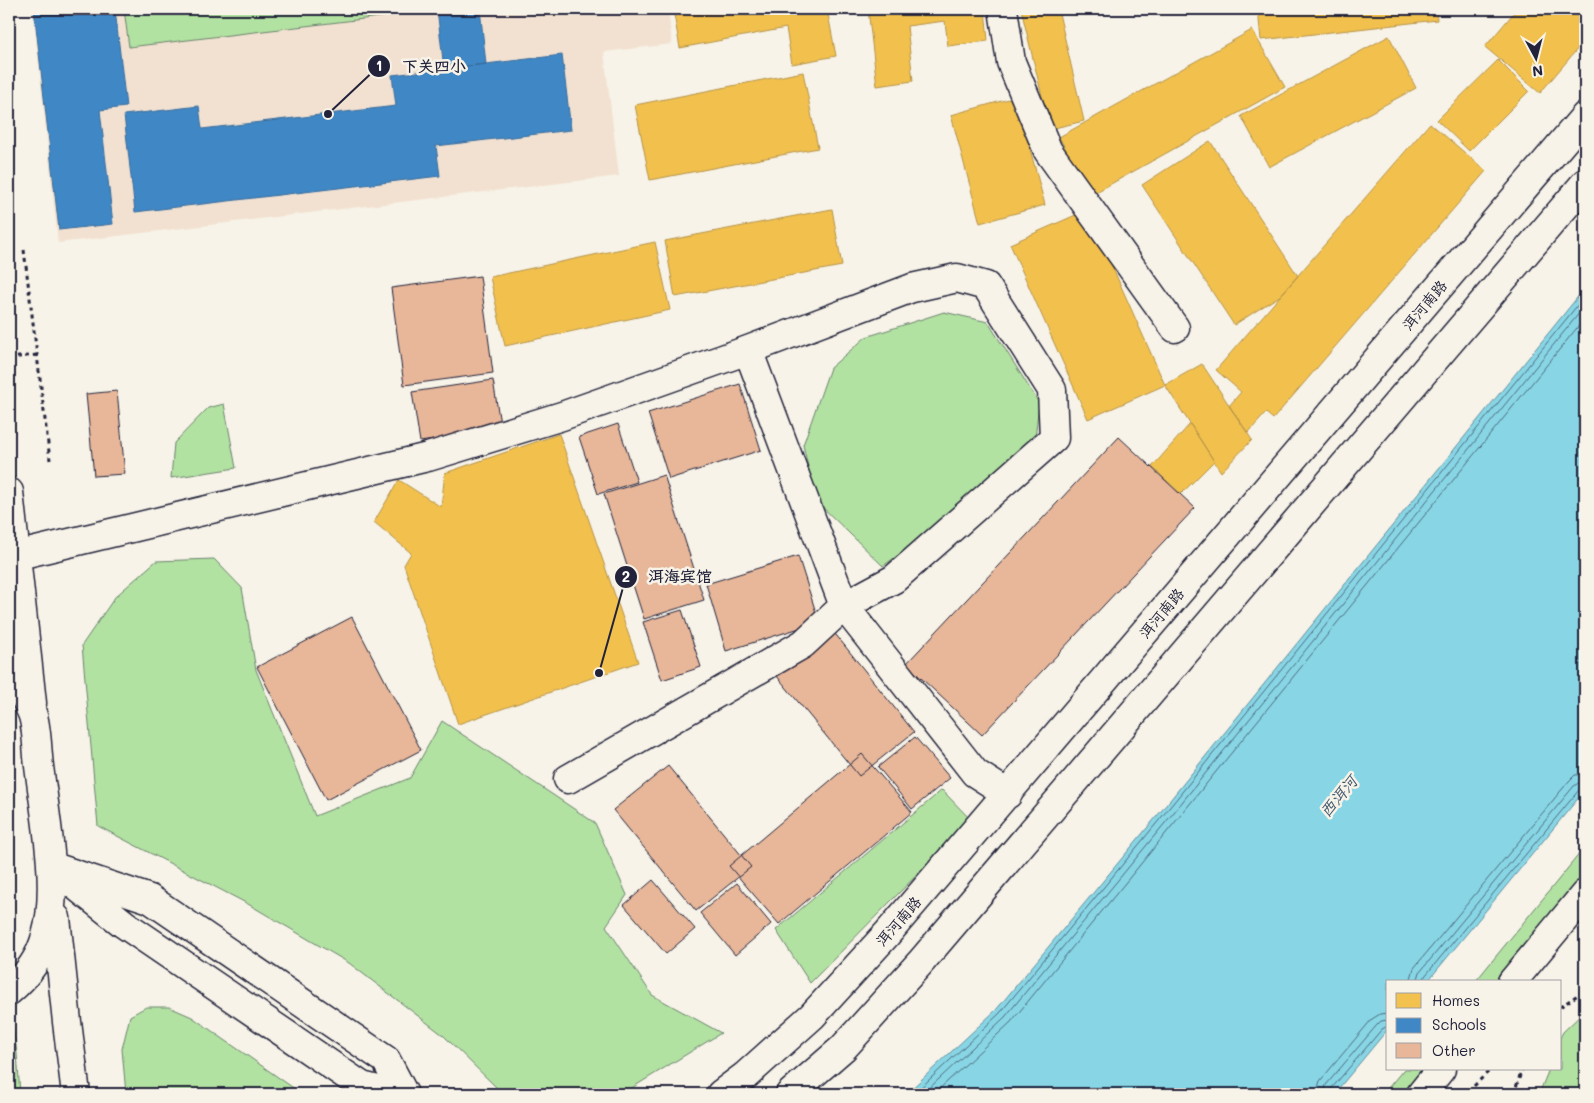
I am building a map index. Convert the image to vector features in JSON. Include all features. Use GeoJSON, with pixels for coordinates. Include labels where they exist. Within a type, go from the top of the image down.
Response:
{"type":"FeatureCollection","features":[{"type":"Feature","properties":{"kind":"main road"},"geometry":{"type":"LineString","coordinates":[[1003,9],[1011,62],[1048,151],[1175,328]]}},
{"type":"Feature","properties":{"kind":"main road","name":"洱河南路"},"geometry":{"type":"LineString","coordinates":[[720,1094],[745,1076],[812,1016],[887,934],[1585,116]]}},
{"type":"Feature","properties":{"kind":"main road"},"geometry":{"type":"LineString","coordinates":[[790,1094],[843,1048],[920,963],[1585,183]]}},
{"type":"Feature","properties":{"kind":"main road"},"geometry":{"type":"LineString","coordinates":[[15,556],[428,457],[562,416],[748,350],[912,288],[956,278],[986,286],[1052,390],[1054,438],[894,579],[844,606],[803,644],[568,779]]}},
{"type":"Feature","properties":{"kind":"main road"},"geometry":{"type":"LineString","coordinates":[[748,350],[844,606],[975,773],[1008,794]]}},
{"type":"Feature","properties":{"kind":"main road"},"geometry":{"type":"LineString","coordinates":[[9,492],[76,1094]]}},
{"type":"Feature","properties":{"kind":"main road"},"geometry":{"type":"LineString","coordinates":[[9,674],[33,714]]}},
{"type":"Feature","properties":{"kind":"main road"},"geometry":{"type":"LineString","coordinates":[[9,991],[20,983],[40,955],[51,917],[51,866]]}},
{"type":"Feature","properties":{"kind":"main road"},"geometry":{"type":"LineString","coordinates":[[51,866],[124,924],[362,1086],[396,1094]]}},
{"type":"Feature","properties":{"kind":"main road"},"geometry":{"type":"LineString","coordinates":[[51,866],[150,899],[386,1060],[404,1094]]}},
{"type":"Feature","properties":{"kind":"main road"},"geometry":{"type":"LineString","coordinates":[[1514,980],[1585,894]]}},
{"type":"Feature","properties":{"kind":"main road"},"geometry":{"type":"LineString","coordinates":[[1421,1094],[1440,1070]]}},
{"type":"Feature","properties":{"kind":"path"},"geometry":{"type":"LineString","coordinates":[[24,250],[50,460]]}},
{"type":"Feature","properties":{"kind":"path"},"geometry":{"type":"LineString","coordinates":[[9,358],[37,355]]}},
{"type":"Feature","properties":{"kind":"path"},"geometry":{"type":"LineString","coordinates":[[1562,1006],[1585,990]]}},
{"type":"Feature","properties":{"kind":"path"},"geometry":{"type":"LineString","coordinates":[[1472,1088],[1490,1070]]}},
{"type":"Feature","properties":{"kind":"path"},"geometry":{"type":"LineString","coordinates":[[1514,1094],[1522,1070]]}},
{"type":"Feature","properties":{"kind":"shaded area"},"geometry":{"type":"Polygon","coordinates":[[[33,9],[668,9],[672,44],[604,52],[619,176],[58,243],[33,9]]]}},
{"type":"Feature","properties":{"kind":"green space"},"geometry":{"type":"Polygon","coordinates":[[[124,9],[397,9],[397,15],[129,47],[124,9]]]}},
{"type":"Feature","properties":{"kind":"green space"},"geometry":{"type":"Polygon","coordinates":[[[944,312],[988,322],[1039,403],[1035,439],[943,523],[883,566],[816,501],[803,445],[830,368],[866,337],[944,312]]]}},
{"type":"Feature","properties":{"kind":"green space"},"geometry":{"type":"Polygon","coordinates":[[[224,404],[236,468],[171,478],[174,443],[208,408],[224,404]]]}},
{"type":"Feature","properties":{"kind":"green space"},"geometry":{"type":"Polygon","coordinates":[[[214,559],[242,588],[256,670],[315,816],[410,778],[442,721],[595,823],[627,895],[606,926],[652,995],[721,1033],[622,1094],[507,1094],[500,1091],[443,1035],[349,963],[248,904],[98,826],[82,645],[115,597],[156,561],[214,559]]]}},
{"type":"Feature","properties":{"kind":"green space"},"geometry":{"type":"Polygon","coordinates":[[[942,790],[971,820],[810,983],[776,930],[942,790]]]}},
{"type":"Feature","properties":{"kind":"green space"},"geometry":{"type":"Polygon","coordinates":[[[1585,847],[1585,878],[1501,980],[1477,980],[1585,847]]]}},
{"type":"Feature","properties":{"kind":"green space"},"geometry":{"type":"Polygon","coordinates":[[[10,1007],[17,1053],[20,1094],[9,1094],[10,1007]]]}},
{"type":"Feature","properties":{"kind":"green space"},"geometry":{"type":"Polygon","coordinates":[[[146,1007],[169,1007],[192,1017],[302,1094],[126,1094],[122,1049],[130,1016],[146,1007]]]}},
{"type":"Feature","properties":{"kind":"green space"},"geometry":{"type":"Polygon","coordinates":[[[1585,1011],[1585,1094],[1539,1094],[1549,1070],[1562,1070],[1563,1032],[1585,1011]]]}},
{"type":"Feature","properties":{"kind":"green space"},"geometry":{"type":"Polygon","coordinates":[[[1403,1070],[1425,1070],[1405,1094],[1383,1094],[1403,1070]]]}},
{"type":"Feature","properties":{"kind":"water","name":"西洱河"},"geometry":{"type":"Polygon","coordinates":[[[1585,288],[1585,790],[1429,980],[1386,980],[1386,1031],[1334,1094],[906,1094],[996,1010],[1162,810],[1585,288]]]}},
{"type":"Feature","properties":{"kind":"building: Homes"},"geometry":{"type":"Polygon","coordinates":[[[673,9],[827,9],[836,56],[792,64],[786,28],[680,48],[673,9]]]}},
{"type":"Feature","properties":{"kind":"building: Homes"},"geometry":{"type":"Polygon","coordinates":[[[868,9],[985,9],[988,41],[948,46],[945,21],[907,26],[913,81],[877,86],[868,9]]]}},
{"type":"Feature","properties":{"kind":"building: Homes"},"geometry":{"type":"Polygon","coordinates":[[[1021,9],[1058,9],[1084,121],[1050,129],[1021,9]]]}},
{"type":"Feature","properties":{"kind":"building: Homes"},"geometry":{"type":"Polygon","coordinates":[[[1258,9],[1436,9],[1437,20],[1261,40],[1258,9]]]}},
{"type":"Feature","properties":{"kind":"building: Homes"},"geometry":{"type":"Polygon","coordinates":[[[1517,9],[1585,9],[1585,40],[1540,93],[1485,47],[1517,9]]]}},
{"type":"Feature","properties":{"kind":"building: Homes"},"geometry":{"type":"Polygon","coordinates":[[[1252,30],[1285,87],[1091,195],[1059,137],[1252,30]]]}},
{"type":"Feature","properties":{"kind":"building: Homes"},"geometry":{"type":"Polygon","coordinates":[[[1389,36],[1416,88],[1269,167],[1241,116],[1389,36]]]}},
{"type":"Feature","properties":{"kind":"building: Homes"},"geometry":{"type":"Polygon","coordinates":[[[1498,60],[1529,91],[1469,151],[1437,120],[1498,60]]]}},
{"type":"Feature","properties":{"kind":"building: Homes"},"geometry":{"type":"Polygon","coordinates":[[[803,72],[818,148],[650,180],[635,105],[803,72]]]}},
{"type":"Feature","properties":{"kind":"building: Homes"},"geometry":{"type":"Polygon","coordinates":[[[1016,97],[1045,205],[980,223],[951,115],[1016,97]]]}},
{"type":"Feature","properties":{"kind":"building: Homes"},"geometry":{"type":"Polygon","coordinates":[[[1430,123],[1486,171],[1273,419],[1266,413],[1248,433],[1229,406],[1241,392],[1216,370],[1430,123]]]}},
{"type":"Feature","properties":{"kind":"building: Homes"},"geometry":{"type":"Polygon","coordinates":[[[1210,141],[1298,276],[1281,295],[1234,325],[1142,185],[1210,141]]]}},
{"type":"Feature","properties":{"kind":"building: Homes"},"geometry":{"type":"Polygon","coordinates":[[[832,209],[842,266],[675,297],[665,241],[832,209]]]}},
{"type":"Feature","properties":{"kind":"building: Homes"},"geometry":{"type":"Polygon","coordinates":[[[1087,210],[1165,385],[1088,419],[1010,244],[1087,210]]]}},
{"type":"Feature","properties":{"kind":"building: Homes"},"geometry":{"type":"Polygon","coordinates":[[[655,242],[670,310],[505,346],[490,277],[655,242]]]}},
{"type":"Feature","properties":{"kind":"building: Homes"},"geometry":{"type":"Polygon","coordinates":[[[1202,364],[1252,440],[1221,472],[1165,385],[1202,364]]]}},
{"type":"Feature","properties":{"kind":"building: Homes"},"geometry":{"type":"Polygon","coordinates":[[[1190,424],[1214,461],[1181,494],[1152,467],[1190,424]]]}},
{"type":"Feature","properties":{"kind":"building: Homes"},"geometry":{"type":"Polygon","coordinates":[[[559,434],[638,662],[458,724],[404,565],[411,553],[374,522],[399,480],[441,507],[445,473],[559,434]]]}},
{"type":"Feature","properties":{"kind":"building: Schools"},"geometry":{"type":"Polygon","coordinates":[[[34,9],[115,9],[126,107],[100,110],[113,224],[59,230],[34,9]]]}},
{"type":"Feature","properties":{"kind":"building: Schools"},"geometry":{"type":"Polygon","coordinates":[[[437,9],[480,9],[486,64],[444,69],[437,9]]]}},
{"type":"Feature","properties":{"kind":"building: Schools"},"geometry":{"type":"Polygon","coordinates":[[[562,55],[571,130],[436,146],[440,176],[135,212],[124,115],[199,106],[202,129],[396,106],[392,75],[562,55]]]}},
{"type":"Feature","properties":{"kind":"building: Other"},"geometry":{"type":"Polygon","coordinates":[[[480,276],[493,373],[404,385],[391,288],[480,276]]]}},
{"type":"Feature","properties":{"kind":"building: Other"},"geometry":{"type":"Polygon","coordinates":[[[493,380],[501,430],[420,442],[412,392],[493,380]]]}},
{"type":"Feature","properties":{"kind":"building: Other"},"geometry":{"type":"Polygon","coordinates":[[[740,384],[761,450],[669,479],[648,413],[740,384]]]}},
{"type":"Feature","properties":{"kind":"building: Other"},"geometry":{"type":"Polygon","coordinates":[[[117,391],[125,474],[94,476],[86,394],[117,391]]]}},
{"type":"Feature","properties":{"kind":"building: Other"},"geometry":{"type":"Polygon","coordinates":[[[618,424],[637,482],[598,494],[579,437],[618,424]]]}},
{"type":"Feature","properties":{"kind":"building: Other"},"geometry":{"type":"Polygon","coordinates":[[[1119,437],[1195,508],[982,735],[906,664],[1119,437]]]}},
{"type":"Feature","properties":{"kind":"building: Other"},"geometry":{"type":"Polygon","coordinates":[[[664,475],[704,600],[644,619],[604,494],[664,475]]]}},
{"type":"Feature","properties":{"kind":"building: Other"},"geometry":{"type":"Polygon","coordinates":[[[798,556],[819,622],[726,651],[706,584],[798,556]]]}},
{"type":"Feature","properties":{"kind":"building: Other"},"geometry":{"type":"Polygon","coordinates":[[[682,610],[701,667],[662,680],[643,622],[682,610]]]}},
{"type":"Feature","properties":{"kind":"building: Other"},"geometry":{"type":"Polygon","coordinates":[[[352,617],[421,750],[326,800],[257,667],[352,617]]]}},
{"type":"Feature","properties":{"kind":"building: Other"},"geometry":{"type":"Polygon","coordinates":[[[832,630],[914,732],[859,776],[776,675],[832,630]]]}},
{"type":"Feature","properties":{"kind":"building: Other"},"geometry":{"type":"Polygon","coordinates":[[[915,737],[950,778],[912,809],[878,767],[915,737]]]}},
{"type":"Feature","properties":{"kind":"building: Other"},"geometry":{"type":"Polygon","coordinates":[[[862,754],[912,812],[779,924],[729,866],[862,754]]]}},
{"type":"Feature","properties":{"kind":"building: Other"},"geometry":{"type":"Polygon","coordinates":[[[668,766],[751,867],[696,911],[613,810],[668,766]]]}},
{"type":"Feature","properties":{"kind":"building: Other"},"geometry":{"type":"Polygon","coordinates":[[[653,880],[695,929],[666,954],[624,905],[653,880]]]}},
{"type":"Feature","properties":{"kind":"building: Other"},"geometry":{"type":"Polygon","coordinates":[[[737,883],[771,924],[735,955],[700,913],[737,883]]]}},
{"type":"Feature","properties":{"kind":"place","name":"下关四小"},"geometry":{"type":"Point","coordinates":[328,114]}},
{"type":"Feature","properties":{"kind":"place","name":"洱海宾馆"},"geometry":{"type":"Point","coordinates":[599,673]}}]}
